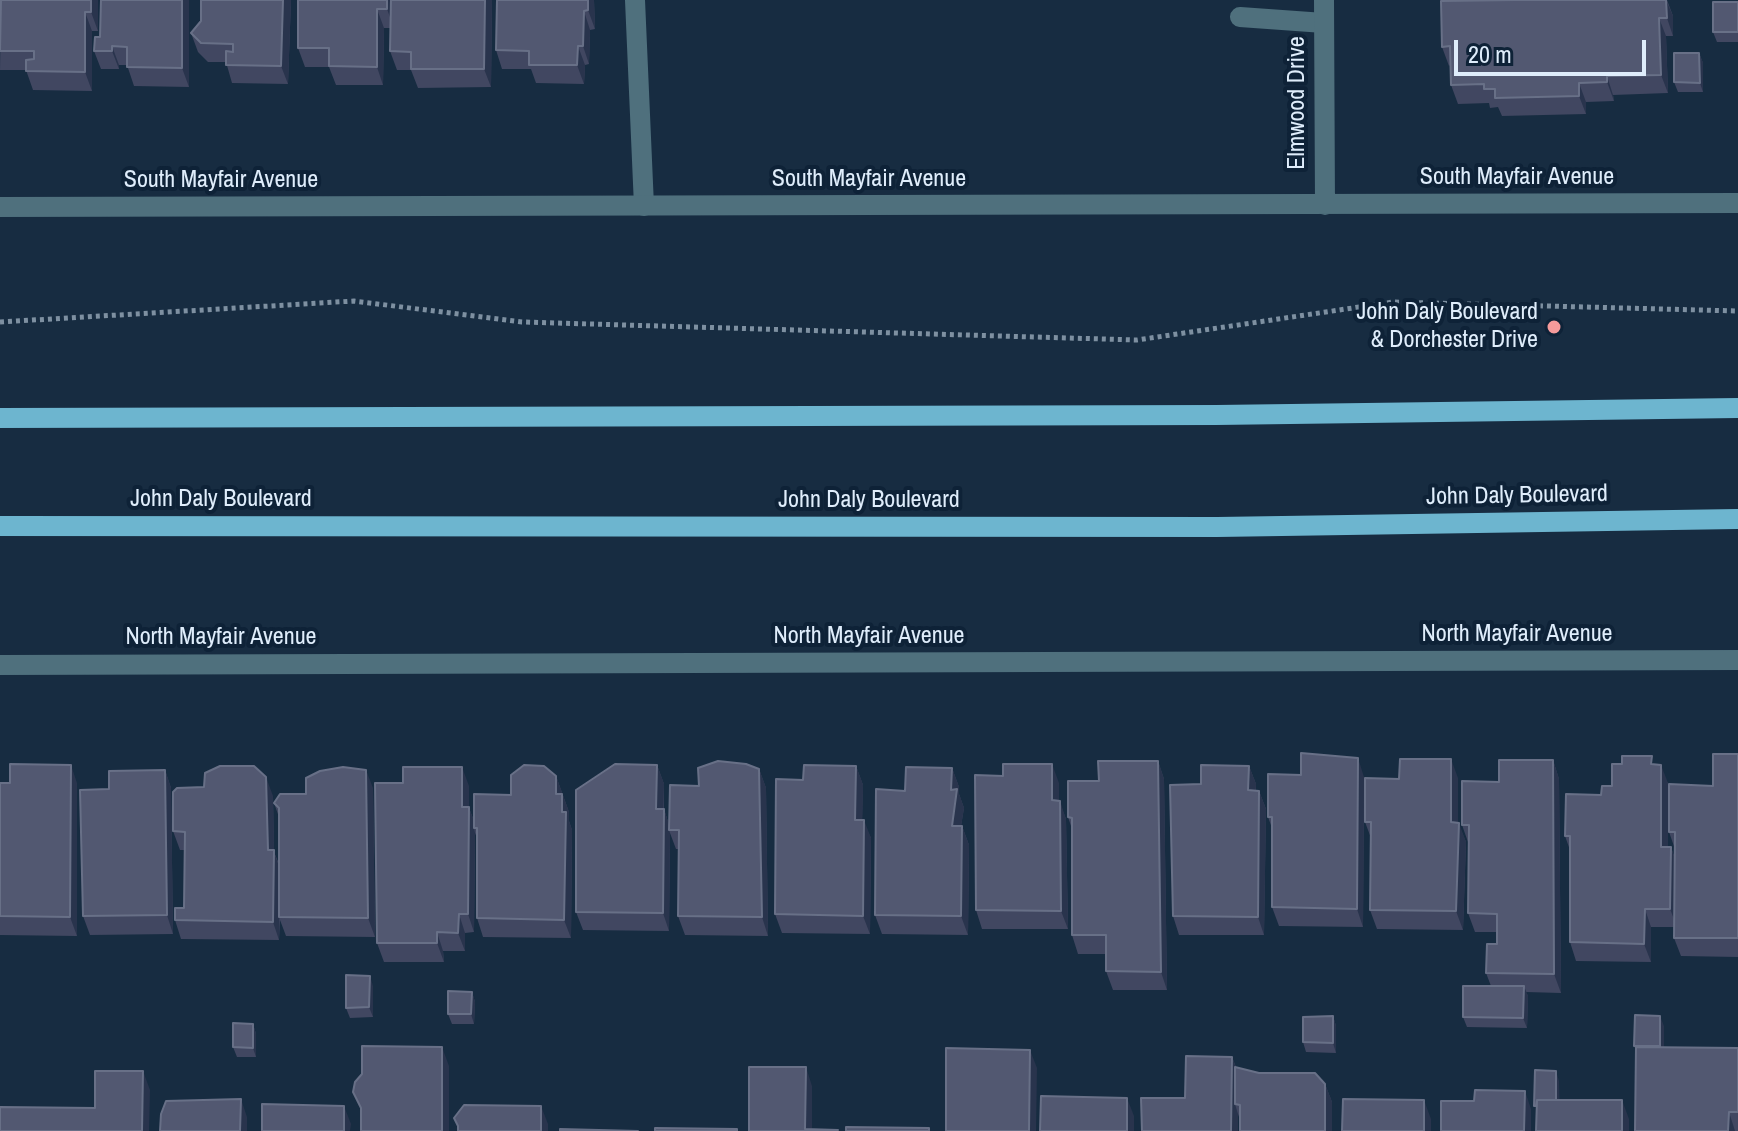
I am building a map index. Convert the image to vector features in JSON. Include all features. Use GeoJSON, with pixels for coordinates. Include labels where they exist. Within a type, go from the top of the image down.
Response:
{"type":"FeatureCollection","features":[{"type":"Feature","properties":{"kind":"main road"},"geometry":{"type":"LineString","coordinates":[[0,418],[1216,415],[1738,408]]}},
{"type":"Feature","properties":{"kind":"main road","name":"John Daly Boulevard"},"geometry":{"type":"LineString","coordinates":[[0,526],[1217,527],[1738,519]]}},
{"type":"Feature","properties":{"kind":"street"},"geometry":{"type":"LineString","coordinates":[[635,0],[644,206]]}},
{"type":"Feature","properties":{"kind":"street","name":"Elmwood Drive"},"geometry":{"type":"LineString","coordinates":[[1324,0],[1325,205]]}},
{"type":"Feature","properties":{"kind":"street"},"geometry":{"type":"LineString","coordinates":[[1240,17],[1324,23]]}},
{"type":"Feature","properties":{"kind":"street","name":"South Mayfair Avenue"},"geometry":{"type":"LineString","coordinates":[[0,207],[1738,203]]}},
{"type":"Feature","properties":{"kind":"street","name":"North Mayfair Avenue"},"geometry":{"type":"LineString","coordinates":[[0,665],[1738,660]]}},
{"type":"Feature","properties":{"kind":"path"},"geometry":{"type":"LineString","coordinates":[[0,322],[354,301],[522,322],[1137,340],[1393,302],[1738,311]]}},
{"type":"Feature","properties":{"kind":"building"},"geometry":{"type":"Polygon","coordinates":[[[1,0],[91,0],[91,12],[85,12],[85,72],[26,71],[26,60],[34,59],[34,51],[0,51],[1,0]]]}},
{"type":"Feature","properties":{"kind":"building"},"geometry":{"type":"Polygon","coordinates":[[[101,0],[182,0],[182,68],[127,67],[127,47],[112,46],[112,51],[94,51],[95,37],[100,37],[101,0]]]}},
{"type":"Feature","properties":{"kind":"building"},"geometry":{"type":"Polygon","coordinates":[[[201,0],[283,0],[281,66],[226,65],[226,51],[233,52],[233,44],[201,43],[191,33],[201,21],[201,0]]]}},
{"type":"Feature","properties":{"kind":"building"},"geometry":{"type":"Polygon","coordinates":[[[298,0],[387,0],[387,9],[377,9],[377,67],[329,66],[329,48],[298,48],[298,0]]]}},
{"type":"Feature","properties":{"kind":"building"},"geometry":{"type":"Polygon","coordinates":[[[391,0],[485,0],[484,69],[411,69],[411,52],[390,51],[391,0]]]}},
{"type":"Feature","properties":{"kind":"building"},"geometry":{"type":"Polygon","coordinates":[[[497,0],[588,0],[588,10],[584,11],[583,46],[578,46],[577,65],[529,65],[529,51],[496,50],[497,0]]]}},
{"type":"Feature","properties":{"kind":"building"},"geometry":{"type":"Polygon","coordinates":[[[1666,0],[1667,18],[1659,18],[1661,75],[1607,76],[1607,82],[1579,83],[1579,96],[1495,98],[1495,89],[1484,89],[1484,84],[1451,85],[1450,46],[1442,47],[1441,1],[1666,0]]]}},
{"type":"Feature","properties":{"kind":"building"},"geometry":{"type":"Polygon","coordinates":[[[1713,2],[1738,2],[1738,32],[1713,32],[1713,2]]]}},
{"type":"Feature","properties":{"kind":"building"},"geometry":{"type":"Polygon","coordinates":[[[1674,53],[1699,53],[1700,83],[1674,82],[1674,53]]]}},
{"type":"Feature","properties":{"kind":"building"},"geometry":{"type":"Polygon","coordinates":[[[1301,753],[1358,758],[1357,909],[1272,907],[1272,817],[1268,817],[1268,774],[1301,775],[1301,753]]]}},
{"type":"Feature","properties":{"kind":"building"},"geometry":{"type":"Polygon","coordinates":[[[1713,754],[1738,754],[1738,938],[1674,938],[1675,832],[1669,832],[1669,784],[1713,786],[1713,754]]]}},
{"type":"Feature","properties":{"kind":"building"},"geometry":{"type":"Polygon","coordinates":[[[1622,756],[1652,756],[1651,764],[1661,765],[1661,847],[1671,847],[1670,909],[1645,909],[1644,944],[1570,942],[1570,836],[1565,836],[1566,794],[1601,795],[1602,786],[1612,786],[1612,764],[1622,764],[1622,756]]]}},
{"type":"Feature","properties":{"kind":"building"},"geometry":{"type":"Polygon","coordinates":[[[1400,759],[1451,759],[1451,822],[1459,823],[1456,911],[1370,910],[1371,822],[1365,822],[1365,778],[1399,779],[1400,759]]]}},
{"type":"Feature","properties":{"kind":"building"},"geometry":{"type":"Polygon","coordinates":[[[1499,760],[1553,760],[1554,974],[1486,973],[1487,944],[1497,944],[1497,914],[1468,913],[1469,825],[1462,825],[1462,781],[1499,782],[1499,760]]]}},
{"type":"Feature","properties":{"kind":"building"},"geometry":{"type":"Polygon","coordinates":[[[718,761],[746,764],[759,769],[762,917],[678,916],[679,830],[669,830],[670,785],[699,786],[698,768],[718,761]]]}},
{"type":"Feature","properties":{"kind":"building"},"geometry":{"type":"Polygon","coordinates":[[[1098,761],[1158,761],[1161,972],[1106,971],[1106,935],[1072,935],[1072,818],[1068,817],[1068,781],[1099,781],[1098,761]]]}},
{"type":"Feature","properties":{"kind":"building"},"geometry":{"type":"Polygon","coordinates":[[[10,764],[71,765],[70,917],[0,916],[0,783],[10,783],[10,764]]]}},
{"type":"Feature","properties":{"kind":"building"},"geometry":{"type":"Polygon","coordinates":[[[615,764],[657,765],[656,809],[664,809],[663,913],[576,912],[576,790],[615,764]]]}},
{"type":"Feature","properties":{"kind":"building"},"geometry":{"type":"Polygon","coordinates":[[[1003,764],[1052,764],[1052,800],[1060,801],[1061,911],[976,910],[975,775],[1003,776],[1003,764]]]}},
{"type":"Feature","properties":{"kind":"building"},"geometry":{"type":"Polygon","coordinates":[[[524,765],[544,766],[556,776],[556,794],[562,794],[562,812],[566,812],[564,920],[477,918],[474,794],[511,795],[511,775],[524,765]]]}},
{"type":"Feature","properties":{"kind":"building"},"geometry":{"type":"Polygon","coordinates":[[[804,765],[856,766],[855,820],[864,820],[863,916],[775,914],[776,779],[803,780],[804,765]]]}},
{"type":"Feature","properties":{"kind":"building"},"geometry":{"type":"Polygon","coordinates":[[[1201,765],[1249,766],[1248,790],[1259,791],[1258,917],[1173,916],[1170,785],[1201,784],[1201,765]]]}},
{"type":"Feature","properties":{"kind":"building"},"geometry":{"type":"Polygon","coordinates":[[[220,766],[254,766],[266,777],[268,850],[274,850],[273,922],[175,920],[175,908],[184,908],[185,832],[173,831],[173,792],[177,788],[204,787],[205,773],[220,766]]]}},
{"type":"Feature","properties":{"kind":"building"},"geometry":{"type":"Polygon","coordinates":[[[343,767],[366,770],[368,918],[279,917],[279,808],[274,803],[280,794],[306,794],[306,778],[320,771],[343,767]]]}},
{"type":"Feature","properties":{"kind":"building"},"geometry":{"type":"Polygon","coordinates":[[[403,767],[462,767],[462,807],[469,807],[468,914],[459,914],[458,933],[437,932],[437,943],[377,943],[375,783],[403,783],[403,767]]]}},
{"type":"Feature","properties":{"kind":"building"},"geometry":{"type":"Polygon","coordinates":[[[906,767],[952,768],[951,790],[957,789],[952,826],[962,826],[961,916],[875,915],[876,789],[905,791],[906,767]]]}},
{"type":"Feature","properties":{"kind":"building"},"geometry":{"type":"Polygon","coordinates":[[[165,770],[167,915],[83,916],[80,790],[109,789],[109,771],[165,770]]]}},
{"type":"Feature","properties":{"kind":"building"},"geometry":{"type":"Polygon","coordinates":[[[346,975],[370,976],[369,1007],[346,1008],[346,975]]]}},
{"type":"Feature","properties":{"kind":"building"},"geometry":{"type":"Polygon","coordinates":[[[1463,986],[1524,986],[1523,1018],[1463,1017],[1463,986]]]}},
{"type":"Feature","properties":{"kind":"building"},"geometry":{"type":"Polygon","coordinates":[[[448,991],[472,992],[471,1014],[448,1014],[448,991]]]}},
{"type":"Feature","properties":{"kind":"building"},"geometry":{"type":"Polygon","coordinates":[[[1635,1015],[1660,1016],[1660,1046],[1634,1046],[1635,1015]]]}},
{"type":"Feature","properties":{"kind":"building"},"geometry":{"type":"Polygon","coordinates":[[[1333,1016],[1333,1043],[1303,1042],[1303,1017],[1333,1016]]]}},
{"type":"Feature","properties":{"kind":"building"},"geometry":{"type":"Polygon","coordinates":[[[233,1023],[253,1024],[253,1048],[233,1047],[233,1023]]]}},
{"type":"Feature","properties":{"kind":"building"},"geometry":{"type":"Polygon","coordinates":[[[362,1046],[442,1047],[442,1131],[361,1131],[361,1108],[353,1092],[355,1082],[362,1074],[362,1046]]]}},
{"type":"Feature","properties":{"kind":"building"},"geometry":{"type":"Polygon","coordinates":[[[1636,1047],[1738,1048],[1738,1112],[1729,1112],[1728,1131],[1635,1131],[1636,1047]]]}},
{"type":"Feature","properties":{"kind":"building"},"geometry":{"type":"Polygon","coordinates":[[[946,1048],[1030,1050],[1029,1131],[946,1131],[946,1048]]]}},
{"type":"Feature","properties":{"kind":"building"},"geometry":{"type":"Polygon","coordinates":[[[1186,1056],[1232,1057],[1231,1131],[1142,1131],[1141,1098],[1185,1098],[1186,1056]]]}},
{"type":"Feature","properties":{"kind":"building"},"geometry":{"type":"Polygon","coordinates":[[[749,1067],[806,1067],[805,1129],[838,1130],[749,1131],[749,1067]]]}},
{"type":"Feature","properties":{"kind":"building"},"geometry":{"type":"Polygon","coordinates":[[[1235,1067],[1259,1073],[1315,1073],[1325,1084],[1325,1131],[1240,1131],[1240,1105],[1235,1104],[1235,1067]]]}},
{"type":"Feature","properties":{"kind":"building"},"geometry":{"type":"Polygon","coordinates":[[[1535,1070],[1556,1071],[1556,1100],[1537,1100],[1534,1106],[1535,1070]]]}},
{"type":"Feature","properties":{"kind":"building"},"geometry":{"type":"Polygon","coordinates":[[[95,1071],[143,1071],[142,1131],[0,1131],[0,1107],[95,1108],[95,1071]]]}},
{"type":"Feature","properties":{"kind":"building"},"geometry":{"type":"Polygon","coordinates":[[[1475,1090],[1525,1091],[1524,1131],[1441,1131],[1441,1101],[1474,1101],[1475,1090]]]}},
{"type":"Feature","properties":{"kind":"building"},"geometry":{"type":"Polygon","coordinates":[[[1041,1096],[1127,1098],[1127,1131],[1040,1131],[1041,1096]]]}},
{"type":"Feature","properties":{"kind":"building"},"geometry":{"type":"Polygon","coordinates":[[[241,1099],[240,1131],[160,1131],[166,1101],[241,1099]]]}},
{"type":"Feature","properties":{"kind":"building"},"geometry":{"type":"Polygon","coordinates":[[[1343,1099],[1424,1100],[1424,1131],[1342,1131],[1343,1099]]]}},
{"type":"Feature","properties":{"kind":"building"},"geometry":{"type":"Polygon","coordinates":[[[1537,1100],[1622,1100],[1622,1131],[1536,1131],[1537,1100]]]}},
{"type":"Feature","properties":{"kind":"building"},"geometry":{"type":"Polygon","coordinates":[[[262,1104],[344,1106],[344,1131],[262,1131],[262,1104]]]}},
{"type":"Feature","properties":{"kind":"building"},"geometry":{"type":"Polygon","coordinates":[[[464,1105],[541,1106],[541,1131],[458,1131],[454,1118],[464,1105]]]}},
{"type":"Feature","properties":{"kind":"building"},"geometry":{"type":"Polygon","coordinates":[[[846,1127],[929,1128],[929,1131],[846,1131],[846,1127]]]}},
{"type":"Feature","properties":{"kind":"building"},"geometry":{"type":"Polygon","coordinates":[[[655,1128],[737,1129],[737,1131],[655,1131],[655,1128]]]}},
{"type":"Feature","properties":{"kind":"building"},"geometry":{"type":"Polygon","coordinates":[[[560,1129],[638,1131],[560,1131],[560,1129]]]}},
{"type":"Feature","properties":{"kind":"place","name":"John Daly Boulevard & Dorchester Drive"},"geometry":{"type":"Point","coordinates":[1554,327]}}]}
